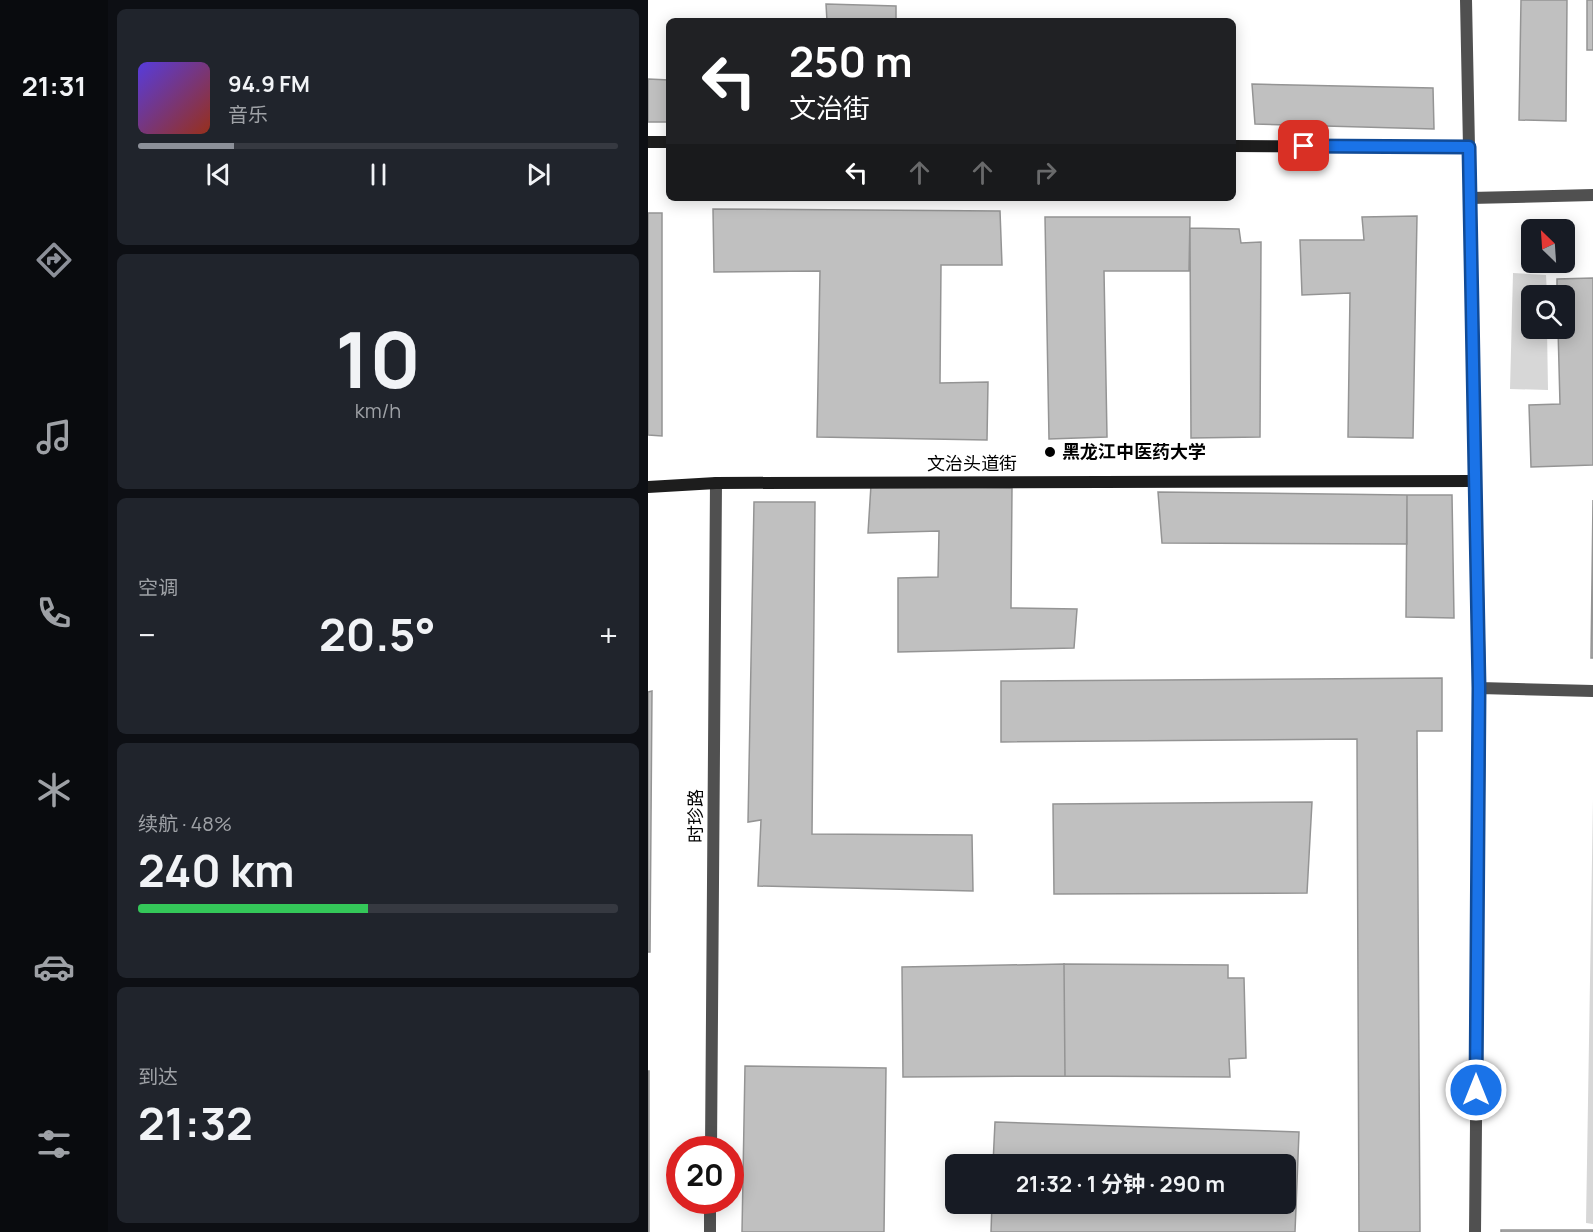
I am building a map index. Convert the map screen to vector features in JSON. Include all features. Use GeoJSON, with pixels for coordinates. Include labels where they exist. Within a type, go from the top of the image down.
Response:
{"type":"FeatureCollection","features":[{"type":"Feature","properties":{"kind":"street"},"geometry":{"type":"LineString","coordinates":[[1466,0],[1479,688],[1475,1232]]}},
{"type":"Feature","properties":{"kind":"street"},"geometry":{"type":"LineString","coordinates":[[648,142],[666,142]]}},
{"type":"Feature","properties":{"kind":"street"},"geometry":{"type":"LineString","coordinates":[[1236,146],[1469,147]]}},
{"type":"Feature","properties":{"kind":"street"},"geometry":{"type":"LineString","coordinates":[[1470,198],[1593,195]]}},
{"type":"Feature","properties":{"kind":"street","name":"文治头道街"},"geometry":{"type":"LineString","coordinates":[[648,487],[716,483],[1475,482]]}},
{"type":"Feature","properties":{"kind":"street","name":"时珍路"},"geometry":{"type":"LineString","coordinates":[[711,1136],[716,483]]}},
{"type":"Feature","properties":{"kind":"street"},"geometry":{"type":"LineString","coordinates":[[1479,688],[1593,691]]}},
{"type":"Feature","properties":{"kind":"street"},"geometry":{"type":"LineString","coordinates":[[710,1232],[711,1214]]}},
{"type":"Feature","properties":{"kind":"shaded area"},"geometry":{"type":"Polygon","coordinates":[[[1513,273],[1546,275],[1546,285],[1521,285],[1521,339],[1547,339],[1548,390],[1510,389],[1513,273]]]}},
{"type":"Feature","properties":{"kind":"shaded area"},"geometry":{"type":"Polygon","coordinates":[[[1593,799],[1593,1224],[1586,1223],[1593,799]]]}},
{"type":"Feature","properties":{"kind":"building"},"geometry":{"type":"Polygon","coordinates":[[[1521,0],[1567,0],[1566,121],[1519,120],[1521,0]]]}},
{"type":"Feature","properties":{"kind":"building"},"geometry":{"type":"Polygon","coordinates":[[[1587,0],[1593,0],[1593,50],[1587,50],[1587,0]]]}},
{"type":"Feature","properties":{"kind":"building"},"geometry":{"type":"Polygon","coordinates":[[[826,4],[896,6],[896,18],[827,18],[826,4]]]}},
{"type":"Feature","properties":{"kind":"building"},"geometry":{"type":"Polygon","coordinates":[[[648,79],[666,80],[666,122],[648,122],[648,79]]]}},
{"type":"Feature","properties":{"kind":"building"},"geometry":{"type":"Polygon","coordinates":[[[1252,84],[1433,88],[1434,129],[1255,124],[1252,84]]]}},
{"type":"Feature","properties":{"kind":"building"},"geometry":{"type":"Polygon","coordinates":[[[713,209],[1000,211],[1002,265],[941,265],[940,383],[988,382],[987,440],[817,437],[820,271],[714,272],[713,209]]]}},
{"type":"Feature","properties":{"kind":"building"},"geometry":{"type":"Polygon","coordinates":[[[648,213],[662,213],[662,436],[648,435],[648,213]]]}},
{"type":"Feature","properties":{"kind":"building"},"geometry":{"type":"Polygon","coordinates":[[[1417,216],[1413,438],[1348,437],[1350,293],[1302,295],[1300,240],[1364,240],[1362,217],[1417,216]]]}},
{"type":"Feature","properties":{"kind":"building"},"geometry":{"type":"Polygon","coordinates":[[[1045,217],[1190,217],[1189,271],[1104,271],[1107,437],[1049,439],[1045,217]]]}},
{"type":"Feature","properties":{"kind":"building"},"geometry":{"type":"Polygon","coordinates":[[[1190,228],[1239,229],[1241,243],[1261,242],[1260,437],[1191,438],[1190,228]]]}},
{"type":"Feature","properties":{"kind":"building"},"geometry":{"type":"Polygon","coordinates":[[[1593,278],[1593,465],[1531,467],[1529,405],[1560,404],[1558,339],[1575,339],[1575,285],[1557,285],[1557,279],[1593,278]]]}},
{"type":"Feature","properties":{"kind":"building"},"geometry":{"type":"Polygon","coordinates":[[[871,485],[1012,488],[1011,608],[1077,609],[1074,648],[898,652],[898,578],[938,577],[939,531],[868,533],[871,485]]]}},
{"type":"Feature","properties":{"kind":"building"},"geometry":{"type":"Polygon","coordinates":[[[1158,492],[1407,495],[1407,544],[1162,543],[1158,492]]]}},
{"type":"Feature","properties":{"kind":"building"},"geometry":{"type":"Polygon","coordinates":[[[1407,495],[1452,495],[1454,618],[1406,617],[1407,495]]]}},
{"type":"Feature","properties":{"kind":"building"},"geometry":{"type":"Polygon","coordinates":[[[1593,500],[1593,658],[1591,658],[1593,500]]]}},
{"type":"Feature","properties":{"kind":"building"},"geometry":{"type":"Polygon","coordinates":[[[754,502],[815,502],[812,834],[972,835],[973,891],[758,886],[761,820],[748,822],[754,502]]]}},
{"type":"Feature","properties":{"kind":"building"},"geometry":{"type":"Polygon","coordinates":[[[1442,678],[1442,731],[1417,731],[1420,1232],[1359,1232],[1357,739],[1001,742],[1001,681],[1442,678]]]}},
{"type":"Feature","properties":{"kind":"building"},"geometry":{"type":"Polygon","coordinates":[[[652,691],[650,952],[648,952],[648,692],[652,691]]]}},
{"type":"Feature","properties":{"kind":"building"},"geometry":{"type":"Polygon","coordinates":[[[1312,802],[1307,893],[1054,894],[1053,804],[1312,802]]]}},
{"type":"Feature","properties":{"kind":"building"},"geometry":{"type":"Polygon","coordinates":[[[1064,964],[1065,1076],[903,1077],[902,967],[1064,964]]]}},
{"type":"Feature","properties":{"kind":"building"},"geometry":{"type":"Polygon","coordinates":[[[1064,964],[1228,965],[1228,978],[1244,978],[1246,1058],[1229,1059],[1230,1077],[1065,1076],[1064,964]]]}},
{"type":"Feature","properties":{"kind":"building"},"geometry":{"type":"Polygon","coordinates":[[[745,1066],[886,1068],[884,1232],[742,1232],[745,1066]]]}},
{"type":"Feature","properties":{"kind":"building"},"geometry":{"type":"Polygon","coordinates":[[[649,1071],[649,1232],[648,1232],[649,1071]]]}},
{"type":"Feature","properties":{"kind":"building"},"geometry":{"type":"Polygon","coordinates":[[[995,1122],[1299,1132],[1296,1207],[1296,1154],[993,1154],[995,1122]]]}},
{"type":"Feature","properties":{"kind":"building"},"geometry":{"type":"Polygon","coordinates":[[[992,1214],[1296,1214],[1295,1232],[991,1232],[992,1214]]]}},
{"type":"Feature","properties":{"kind":"building"},"geometry":{"type":"Polygon","coordinates":[[[1501,1230],[1593,1230],[1593,1232],[1501,1232],[1501,1230]]]}},
{"type":"Feature","properties":{"kind":"place","name":"黑龙江中医药大学"},"geometry":{"type":"Point","coordinates":[1050,452]}},
{"type":"Feature","properties":{"kind":"route"},"geometry":{"type":"LineString","coordinates":[[1304,146],[1469,147],[1479,688],[1476,1090]]}}]}
